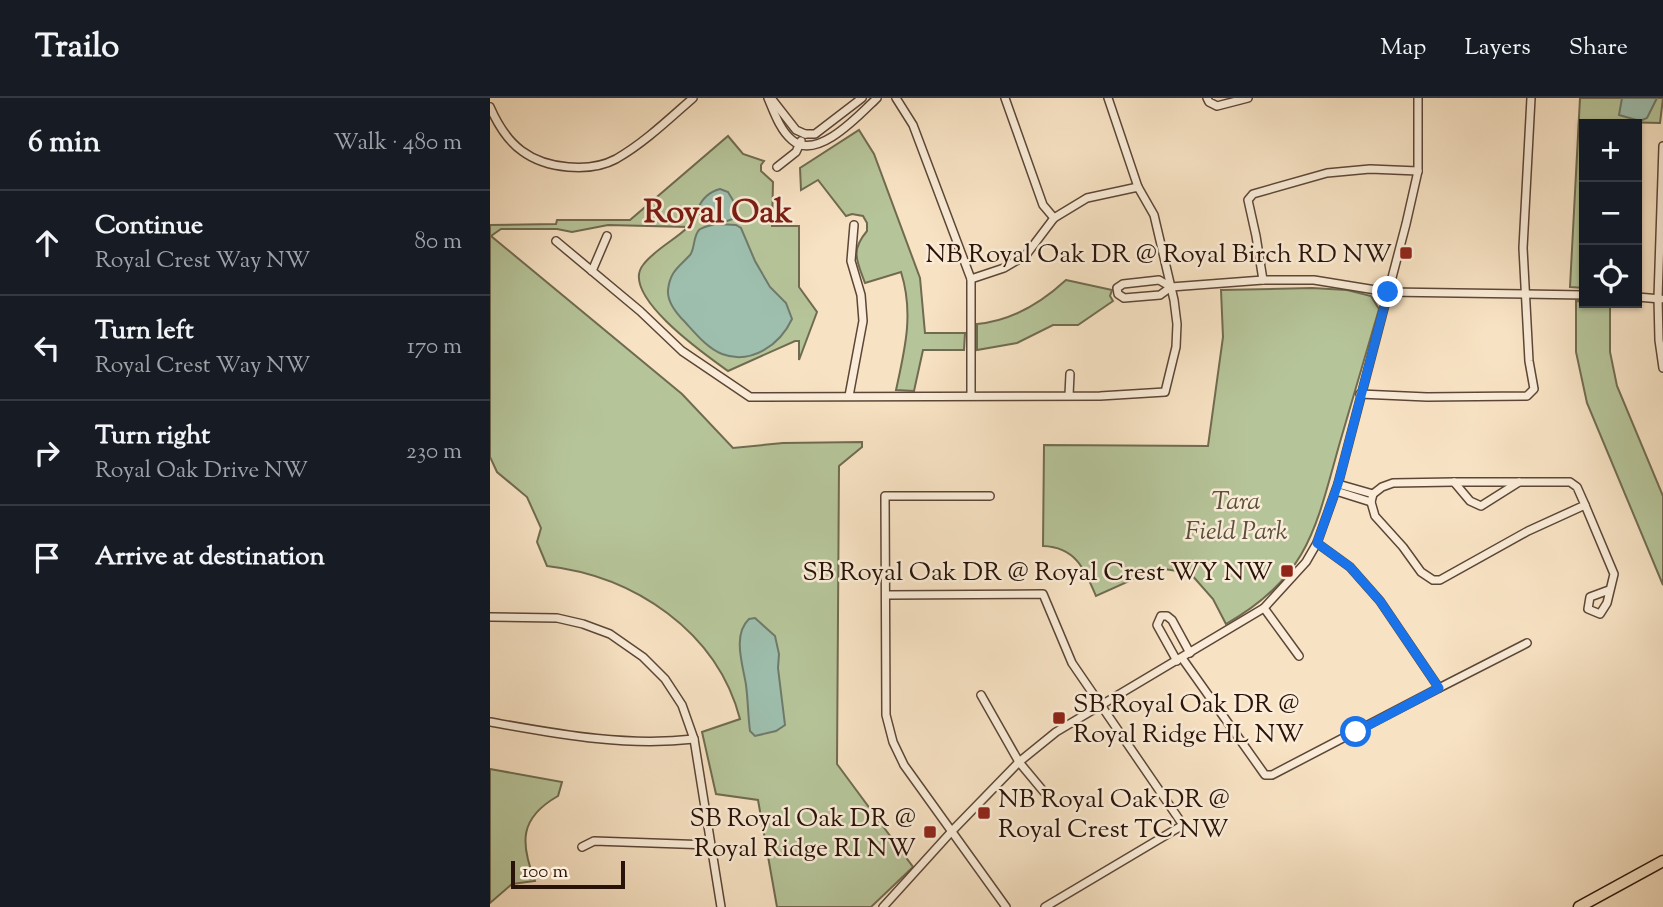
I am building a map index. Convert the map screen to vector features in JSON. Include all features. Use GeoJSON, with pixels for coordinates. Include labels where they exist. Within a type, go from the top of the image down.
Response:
{"type":"FeatureCollection","features":[{"type":"Feature","properties":{"kind":"highway"},"geometry":{"type":"LineString","coordinates":[[1578,907],[1663,861]]}},
{"type":"Feature","properties":{"kind":"street"},"geometry":{"type":"LineString","coordinates":[[490,107],[501,129],[522,151],[550,164],[582,167],[613,160],[638,144],[693,98]]}},
{"type":"Feature","properties":{"kind":"street"},"geometry":{"type":"LineString","coordinates":[[769,98],[796,130],[804,134],[815,134],[862,98]]}},
{"type":"Feature","properties":{"kind":"street"},"geometry":{"type":"LineString","coordinates":[[769,98],[776,118],[791,140],[800,145],[821,145],[877,98]]}},
{"type":"Feature","properties":{"kind":"street"},"geometry":{"type":"LineString","coordinates":[[896,98],[913,125],[971,279],[971,396]]}},
{"type":"Feature","properties":{"kind":"street"},"geometry":{"type":"LineString","coordinates":[[1005,98],[1043,205],[1054,218]]}},
{"type":"Feature","properties":{"kind":"street"},"geometry":{"type":"LineString","coordinates":[[556,241],[682,351],[750,397],[1100,397],[1165,392],[1176,347],[1177,324],[1171,287],[1154,215],[1138,187],[1108,98]]}},
{"type":"Feature","properties":{"kind":"street"},"geometry":{"type":"LineString","coordinates":[[1208,98],[1209,102],[1217,106],[1248,98]]}},
{"type":"Feature","properties":{"kind":"street"},"geometry":{"type":"LineString","coordinates":[[888,906],[952,831],[1019,762],[1056,732],[1264,608],[1306,562],[1317,543],[1337,488],[1406,224],[1418,171],[1418,98]]}},
{"type":"Feature","properties":{"kind":"street"},"geometry":{"type":"LineString","coordinates":[[1360,394],[1427,397],[1527,396],[1534,389],[1529,361],[1524,248],[1531,98]]}},
{"type":"Feature","properties":{"kind":"street"},"geometry":{"type":"LineString","coordinates":[[777,167],[796,152],[804,134]]}},
{"type":"Feature","properties":{"kind":"street"},"geometry":{"type":"LineString","coordinates":[[1663,146],[1659,340],[1663,368]]}},
{"type":"Feature","properties":{"kind":"street"},"geometry":{"type":"LineString","coordinates":[[1263,280],[1248,200],[1253,194],[1327,173],[1370,169],[1418,171]]}},
{"type":"Feature","properties":{"kind":"street"},"geometry":{"type":"LineString","coordinates":[[971,279],[1004,268],[1026,255],[1054,218],[1087,198],[1138,187]]}},
{"type":"Feature","properties":{"kind":"street"},"geometry":{"type":"LineString","coordinates":[[849,396],[863,321],[862,295],[851,261],[854,225]]}},
{"type":"Feature","properties":{"kind":"street"},"geometry":{"type":"LineString","coordinates":[[592,271],[607,236]]}},
{"type":"Feature","properties":{"kind":"street"},"geometry":{"type":"LineString","coordinates":[[1171,287],[1158,280],[1123,284],[1117,288],[1118,294],[1124,298],[1160,295],[1171,287],[1263,280],[1314,280],[1388,292],[1579,295]]}},
{"type":"Feature","properties":{"kind":"street"},"geometry":{"type":"LineString","coordinates":[[1642,297],[1661,299]]}},
{"type":"Feature","properties":{"kind":"street"},"geometry":{"type":"LineString","coordinates":[[1069,396],[1070,374]]}},
{"type":"Feature","properties":{"kind":"street"},"geometry":{"type":"LineString","coordinates":[[1454,482],[1470,501],[1481,506],[1519,482]]}},
{"type":"Feature","properties":{"kind":"street"},"geometry":{"type":"LineString","coordinates":[[1372,498],[1382,488],[1393,483],[1570,482],[1577,486],[1614,574],[1609,590]]}},
{"type":"Feature","properties":{"kind":"street"},"geometry":{"type":"LineString","coordinates":[[1337,488],[1372,498]]}},
{"type":"Feature","properties":{"kind":"street"},"geometry":{"type":"LineString","coordinates":[[990,496],[886,496],[886,715],[892,742],[904,765],[1006,907]]}},
{"type":"Feature","properties":{"kind":"street"},"geometry":{"type":"LineString","coordinates":[[1372,498],[1375,516],[1421,572],[1433,580],[1440,580],[1528,531],[1585,505]]}},
{"type":"Feature","properties":{"kind":"street"},"geometry":{"type":"LineString","coordinates":[[1317,543],[1350,567],[1380,601],[1439,688]]}},
{"type":"Feature","properties":{"kind":"street"},"geometry":{"type":"LineString","coordinates":[[887,595],[1043,594],[1072,663],[1183,825],[1045,907]]}},
{"type":"Feature","properties":{"kind":"street"},"geometry":{"type":"LineString","coordinates":[[1264,608],[1300,656]]}},
{"type":"Feature","properties":{"kind":"street"},"geometry":{"type":"LineString","coordinates":[[1190,653],[1172,620],[1161,616],[1157,625],[1180,660],[1265,775],[1272,775],[1527,643]]}},
{"type":"Feature","properties":{"kind":"street"},"geometry":{"type":"LineString","coordinates":[[490,617],[557,618],[583,624],[610,634],[643,657],[665,678],[682,705],[694,740],[721,907]]}},
{"type":"Feature","properties":{"kind":"street"},"geometry":{"type":"LineString","coordinates":[[981,695],[1019,762],[1044,792]]}},
{"type":"Feature","properties":{"kind":"street"},"geometry":{"type":"LineString","coordinates":[[490,722],[591,739],[660,743],[694,740]]}},
{"type":"Feature","properties":{"kind":"street"},"geometry":{"type":"LineString","coordinates":[[582,847],[594,841],[710,845]]}},
{"type":"Feature","properties":{"kind":"green space"},"geometry":{"type":"Polygon","coordinates":[[[1580,98],[1663,98],[1660,123],[1642,123],[1642,119],[1579,119],[1579,288],[1570,287],[1580,98]]]}},
{"type":"Feature","properties":{"kind":"green space"},"geometry":{"type":"Polygon","coordinates":[[[859,130],[874,154],[920,278],[925,333],[965,333],[964,350],[923,350],[914,391],[896,390],[908,317],[901,272],[865,283],[857,256],[858,244],[867,231],[863,216],[846,216],[818,180],[801,190],[800,168],[859,130]]]}},
{"type":"Feature","properties":{"kind":"green space"},"geometry":{"type":"Polygon","coordinates":[[[728,136],[743,154],[764,161],[761,171],[773,182],[772,226],[799,226],[799,287],[817,312],[799,360],[799,341],[795,341],[728,371],[686,339],[654,308],[643,292],[639,278],[643,265],[688,227],[608,225],[572,232],[557,229],[501,229],[491,236],[682,394],[733,448],[783,443],[862,442],[862,447],[839,466],[837,764],[913,867],[871,907],[777,907],[758,800],[716,794],[702,732],[740,719],[729,688],[712,659],[692,635],[668,613],[640,596],[611,582],[547,566],[537,542],[541,528],[527,497],[497,472],[490,457],[490,225],[556,224],[557,220],[630,220],[728,136]]]}},
{"type":"Feature","properties":{"kind":"green space"},"geometry":{"type":"Polygon","coordinates":[[[1066,280],[1112,290],[1110,296],[1113,301],[1078,325],[1053,325],[1017,343],[977,350],[977,324],[1002,319],[1025,310],[1066,280]]]}},
{"type":"Feature","properties":{"kind":"green space","name":"Tara Field Park"},"geometry":{"type":"Polygon","coordinates":[[[1221,290],[1347,290],[1371,296],[1379,309],[1324,500],[1305,547],[1292,568],[1275,588],[1254,606],[1226,624],[1213,599],[1190,573],[1158,568],[1096,596],[1088,577],[1071,555],[1054,547],[1043,546],[1044,445],[1208,446],[1223,337],[1221,290]]]}},
{"type":"Feature","properties":{"kind":"green space"},"geometry":{"type":"Polygon","coordinates":[[[1576,301],[1579,301],[1579,308],[1610,308],[1610,352],[1617,386],[1663,496],[1663,585],[1587,403],[1576,352],[1576,301]]]}},
{"type":"Feature","properties":{"kind":"green space"},"geometry":{"type":"Polygon","coordinates":[[[490,769],[562,782],[558,796],[536,813],[526,832],[527,855],[535,881],[512,884],[490,903],[490,769]]]}},
{"type":"Feature","properties":{"kind":"shaded area"},"geometry":{"type":"Polygon","coordinates":[[[1622,98],[1657,98],[1647,118],[1642,120],[1619,115],[1622,98]]]}},
{"type":"Feature","properties":{"kind":"shaded area"},"geometry":{"type":"Polygon","coordinates":[[[720,189],[728,192],[737,207],[738,217],[719,224],[741,228],[755,261],[770,287],[786,303],[792,319],[772,344],[754,355],[743,357],[722,354],[707,345],[676,312],[668,295],[671,278],[692,252],[697,233],[714,224],[700,215],[698,209],[706,196],[720,189]]]}},
{"type":"Feature","properties":{"kind":"shaded area"},"geometry":{"type":"Polygon","coordinates":[[[755,618],[775,636],[785,725],[776,731],[755,736],[750,731],[740,642],[744,626],[749,619],[755,618]]]}},
{"type":"Feature","properties":{"kind":"place","name":"NB Royal Oak DR @ Royal Birch RD NW"},"geometry":{"type":"Point","coordinates":[1406,253]}},
{"type":"Feature","properties":{"kind":"place","name":"SB Royal Oak DR @ Royal Crest WY NW"},"geometry":{"type":"Point","coordinates":[1287,571]}},
{"type":"Feature","properties":{"kind":"place","name":"SB Royal Oak DR @ Royal Ridge HL NW"},"geometry":{"type":"Point","coordinates":[1059,718]}},
{"type":"Feature","properties":{"kind":"place","name":"NB Royal Oak DR @ Royal Crest TC NW"},"geometry":{"type":"Point","coordinates":[984,813]}},
{"type":"Feature","properties":{"kind":"place","name":"SB Royal Oak DR @ Royal Ridge RI NW"},"geometry":{"type":"Point","coordinates":[930,832]}},
{"type":"Feature","properties":{"kind":"district","name":"Royal Oak"},"geometry":{"type":"Point","coordinates":[718,210]}},
{"type":"Feature","properties":{"kind":"route"},"geometry":{"type":"LineString","coordinates":[[1356,732],[1439,688],[1380,601],[1350,567],[1317,543],[1338,484],[1388,292]]}}]}
